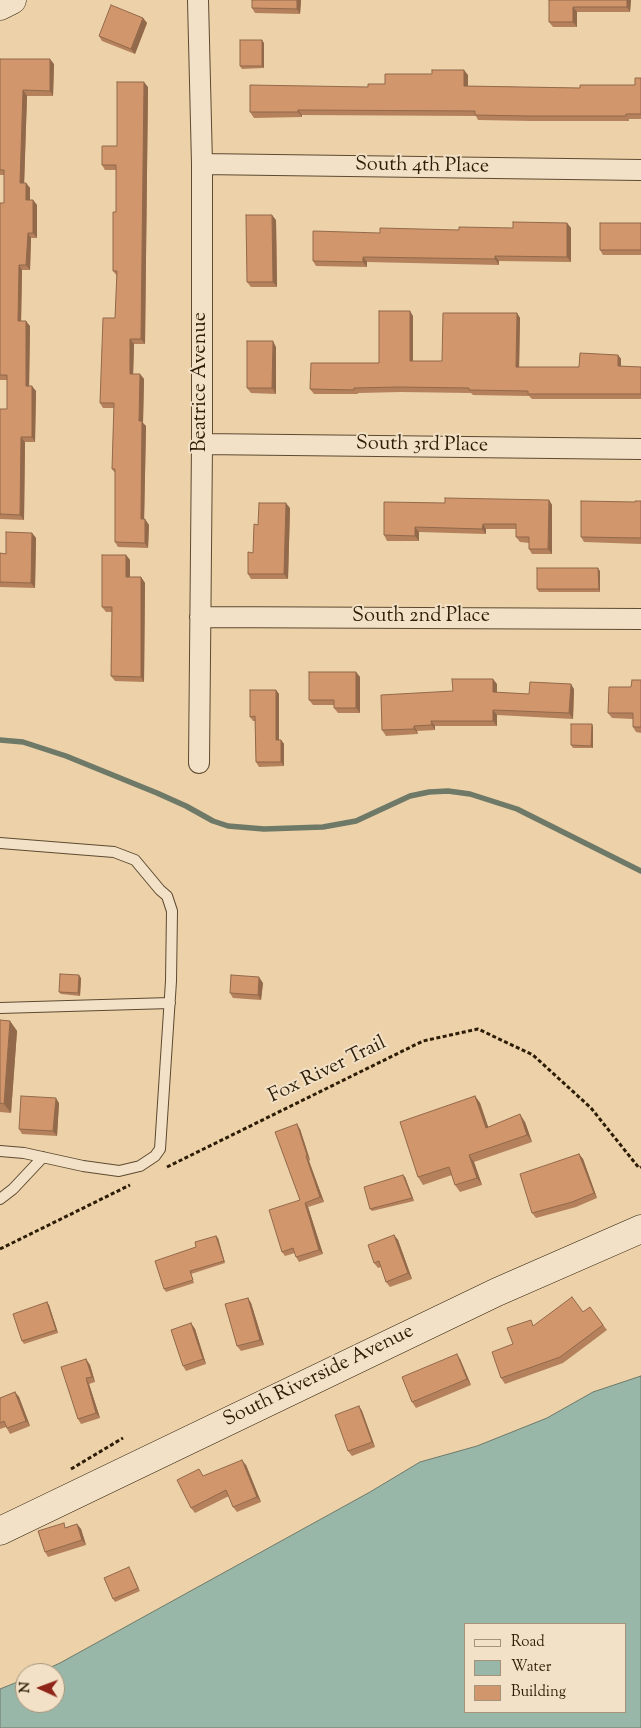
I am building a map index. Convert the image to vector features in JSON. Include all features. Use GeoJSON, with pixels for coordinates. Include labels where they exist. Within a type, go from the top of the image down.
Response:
{"type":"FeatureCollection","features":[{"type":"Feature","properties":{"kind":"main road"},"geometry":{"type":"LineString","coordinates":[[0,6],[12,0]]}},
{"type":"Feature","properties":{"kind":"main road","name":"South Riverside Avenue"},"geometry":{"type":"LineString","coordinates":[[0,1531],[497,1292],[641,1229]]}},
{"type":"Feature","properties":{"kind":"street","name":"Beatrice Avenue"},"geometry":{"type":"LineString","coordinates":[[198,0],[202,164],[199,763]]}},
{"type":"Feature","properties":{"kind":"street","name":"South 4th Place"},"geometry":{"type":"LineString","coordinates":[[202,164],[641,170]]}},
{"type":"Feature","properties":{"kind":"street","name":"South 3rd Place"},"geometry":{"type":"LineString","coordinates":[[202,444],[641,449]]}},
{"type":"Feature","properties":{"kind":"street","name":"South 2nd Place"},"geometry":{"type":"LineString","coordinates":[[200,618],[641,619]]}},
{"type":"Feature","properties":{"kind":"lane"},"geometry":{"type":"LineString","coordinates":[[0,843],[114,852],[135,860],[167,896],[172,911],[170,1003],[160,1149],[155,1156],[140,1166],[119,1171],[83,1166],[24,1153],[0,1151]]}},
{"type":"Feature","properties":{"kind":"lane"},"geometry":{"type":"LineString","coordinates":[[0,1008],[170,1003]]}},
{"type":"Feature","properties":{"kind":"lane"},"geometry":{"type":"LineString","coordinates":[[0,1199],[13,1189],[43,1157]]}},
{"type":"Feature","properties":{"kind":"path","name":"Fox River Trail"},"geometry":{"type":"LineString","coordinates":[[158,1171],[423,1041],[478,1028],[533,1056],[591,1108],[639,1168],[641,1167]]}},
{"type":"Feature","properties":{"kind":"path"},"geometry":{"type":"LineString","coordinates":[[0,1249],[132,1184]]}},
{"type":"Feature","properties":{"kind":"path"},"geometry":{"type":"LineString","coordinates":[[67,1472],[123,1438]]}},
{"type":"Feature","properties":{"kind":"water"},"geometry":{"type":"Polygon","coordinates":[[[641,1376],[641,1728],[0,1728],[0,1689],[15,1683],[15,1713],[65,1713],[65,1663],[60,1663],[370,1492],[420,1462],[477,1446],[547,1418],[593,1392],[641,1376]]]}},
{"type":"Feature","properties":{"kind":"building"},"geometry":{"type":"Polygon","coordinates":[[[252,0],[297,0],[297,9],[252,8],[252,0]]]}},
{"type":"Feature","properties":{"kind":"building"},"geometry":{"type":"Polygon","coordinates":[[[549,0],[627,0],[627,7],[573,7],[573,22],[549,22],[549,0]]]}},
{"type":"Feature","properties":{"kind":"building"},"geometry":{"type":"Polygon","coordinates":[[[111,5],[143,18],[131,49],[99,36],[111,5]]]}},
{"type":"Feature","properties":{"kind":"building"},"geometry":{"type":"Polygon","coordinates":[[[240,40],[262,40],[262,66],[240,66],[240,40]]]}},
{"type":"Feature","properties":{"kind":"building"},"geometry":{"type":"Polygon","coordinates":[[[0,59],[50,59],[50,91],[23,90],[20,183],[26,183],[26,200],[33,200],[33,233],[28,233],[26,265],[19,265],[18,321],[26,321],[26,386],[32,386],[32,437],[21,437],[20,515],[0,514],[0,409],[7,409],[7,375],[0,375],[0,203],[4,203],[4,170],[0,170],[0,59]]]}},
{"type":"Feature","properties":{"kind":"building"},"geometry":{"type":"Polygon","coordinates":[[[432,70],[464,70],[464,86],[580,88],[580,85],[635,85],[635,78],[641,78],[641,114],[626,114],[626,116],[528,116],[475,115],[475,111],[298,110],[298,112],[250,112],[250,85],[368,87],[368,84],[385,84],[385,74],[432,74],[432,70]]]}},
{"type":"Feature","properties":{"kind":"building"},"geometry":{"type":"Polygon","coordinates":[[[117,82],[144,82],[141,339],[130,339],[130,374],[140,374],[139,421],[142,421],[141,519],[145,519],[145,543],[115,542],[115,469],[112,469],[114,403],[100,403],[103,318],[115,318],[117,271],[113,271],[113,212],[116,212],[116,165],[102,165],[102,146],[117,146],[117,82]]]}},
{"type":"Feature","properties":{"kind":"building"},"geometry":{"type":"Polygon","coordinates":[[[246,215],[272,215],[273,282],[247,282],[246,215]]]}},
{"type":"Feature","properties":{"kind":"building"},"geometry":{"type":"Polygon","coordinates":[[[513,222],[567,223],[567,257],[495,256],[495,259],[363,257],[363,262],[313,261],[313,231],[380,233],[380,228],[459,230],[459,227],[513,228],[513,222]]]}},
{"type":"Feature","properties":{"kind":"building"},"geometry":{"type":"Polygon","coordinates":[[[600,223],[641,223],[641,250],[600,250],[600,223]]]}},
{"type":"Feature","properties":{"kind":"building"},"geometry":{"type":"Polygon","coordinates":[[[379,311],[410,311],[410,361],[442,361],[443,313],[517,313],[516,367],[579,367],[580,353],[618,355],[618,366],[641,367],[641,394],[528,394],[528,391],[469,390],[469,388],[310,389],[311,363],[379,363],[379,311]]]}},
{"type":"Feature","properties":{"kind":"building"},"geometry":{"type":"Polygon","coordinates":[[[247,341],[273,341],[272,388],[247,388],[247,341]]]}},
{"type":"Feature","properties":{"kind":"building"},"geometry":{"type":"Polygon","coordinates":[[[445,498],[549,500],[548,549],[529,549],[529,537],[516,537],[516,524],[483,524],[482,529],[415,527],[415,536],[384,535],[384,502],[445,503],[445,498]]]}},
{"type":"Feature","properties":{"kind":"building"},"geometry":{"type":"Polygon","coordinates":[[[581,501],[641,501],[641,538],[581,537],[581,501]]]}},
{"type":"Feature","properties":{"kind":"building"},"geometry":{"type":"Polygon","coordinates":[[[259,503],[286,503],[284,574],[248,574],[248,552],[253,553],[254,524],[258,525],[259,503]]]}},
{"type":"Feature","properties":{"kind":"building"},"geometry":{"type":"Polygon","coordinates":[[[6,532],[32,533],[31,583],[0,582],[0,553],[6,554],[6,532]]]}},
{"type":"Feature","properties":{"kind":"building"},"geometry":{"type":"Polygon","coordinates":[[[102,555],[126,555],[126,577],[141,577],[141,677],[111,676],[112,607],[102,607],[102,555]]]}},
{"type":"Feature","properties":{"kind":"building"},"geometry":{"type":"Polygon","coordinates":[[[537,568],[598,568],[599,589],[537,589],[537,568]]]}},
{"type":"Feature","properties":{"kind":"building"},"geometry":{"type":"Polygon","coordinates":[[[309,672],[356,672],[356,708],[334,708],[334,700],[309,700],[309,672]]]}},
{"type":"Feature","properties":{"kind":"building"},"geometry":{"type":"Polygon","coordinates":[[[452,679],[493,679],[493,692],[529,694],[530,682],[571,684],[569,713],[493,710],[493,721],[431,721],[432,725],[414,726],[414,729],[382,730],[381,695],[453,691],[452,679]]]}},
{"type":"Feature","properties":{"kind":"building"},"geometry":{"type":"Polygon","coordinates":[[[632,680],[641,680],[641,727],[633,727],[633,713],[608,713],[609,687],[631,687],[632,680]]]}},
{"type":"Feature","properties":{"kind":"building"},"geometry":{"type":"Polygon","coordinates":[[[250,690],[276,690],[276,740],[281,740],[281,762],[256,762],[255,716],[250,717],[250,690]]]}},
{"type":"Feature","properties":{"kind":"building"},"geometry":{"type":"Polygon","coordinates":[[[571,724],[592,724],[591,746],[571,745],[571,724]]]}},
{"type":"Feature","properties":{"kind":"building"},"geometry":{"type":"Polygon","coordinates":[[[60,974],[79,975],[78,993],[59,992],[60,974]]]}},
{"type":"Feature","properties":{"kind":"building"},"geometry":{"type":"Polygon","coordinates":[[[231,975],[259,977],[258,995],[230,993],[231,975]]]}},
{"type":"Feature","properties":{"kind":"building"},"geometry":{"type":"Polygon","coordinates":[[[0,1020],[10,1021],[4,1104],[0,1103],[0,1020]]]}},
{"type":"Feature","properties":{"kind":"building"},"geometry":{"type":"Polygon","coordinates":[[[21,1096],[56,1098],[53,1131],[19,1129],[21,1096]]]}},
{"type":"Feature","properties":{"kind":"building"},"geometry":{"type":"Polygon","coordinates":[[[475,1096],[486,1128],[520,1114],[527,1135],[469,1155],[477,1178],[455,1185],[449,1167],[418,1177],[400,1122],[475,1096]]]}},
{"type":"Feature","properties":{"kind":"building"},"geometry":{"type":"Polygon","coordinates":[[[297,1124],[320,1197],[305,1203],[319,1250],[296,1257],[293,1248],[282,1252],[269,1210],[300,1200],[275,1132],[297,1124]]]}},
{"type":"Feature","properties":{"kind":"building"},"geometry":{"type":"Polygon","coordinates":[[[579,1154],[594,1193],[572,1202],[532,1213],[520,1174],[579,1154]]]}},
{"type":"Feature","properties":{"kind":"building"},"geometry":{"type":"Polygon","coordinates":[[[403,1175],[412,1198],[370,1209],[364,1187],[403,1175]]]}},
{"type":"Feature","properties":{"kind":"building"},"geometry":{"type":"Polygon","coordinates":[[[394,1235],[408,1273],[386,1282],[379,1261],[374,1263],[368,1245],[394,1235]]]}},
{"type":"Feature","properties":{"kind":"building"},"geometry":{"type":"Polygon","coordinates":[[[216,1236],[224,1261],[190,1271],[193,1280],[164,1289],[155,1261],[196,1247],[195,1242],[216,1236]]]}},
{"type":"Feature","properties":{"kind":"building"},"geometry":{"type":"Polygon","coordinates":[[[572,1297],[583,1312],[590,1307],[603,1325],[560,1357],[501,1378],[492,1352],[513,1344],[507,1328],[531,1320],[533,1326],[572,1297]]]}},
{"type":"Feature","properties":{"kind":"building"},"geometry":{"type":"Polygon","coordinates":[[[248,1298],[260,1340],[237,1346],[225,1304],[248,1298]]]}},
{"type":"Feature","properties":{"kind":"building"},"geometry":{"type":"Polygon","coordinates":[[[47,1302],[56,1330],[22,1341],[13,1314],[47,1302]]]}},
{"type":"Feature","properties":{"kind":"building"},"geometry":{"type":"Polygon","coordinates":[[[191,1323],[203,1359],[183,1366],[171,1330],[191,1323]]]}},
{"type":"Feature","properties":{"kind":"building"},"geometry":{"type":"Polygon","coordinates":[[[457,1354],[467,1379],[412,1402],[402,1377],[457,1354]]]}},
{"type":"Feature","properties":{"kind":"building"},"geometry":{"type":"Polygon","coordinates":[[[86,1359],[92,1377],[86,1378],[96,1413],[78,1419],[61,1367],[86,1359]]]}},
{"type":"Feature","properties":{"kind":"building"},"geometry":{"type":"Polygon","coordinates":[[[15,1392],[26,1421],[7,1428],[4,1421],[0,1423],[0,1398],[15,1392]]]}},
{"type":"Feature","properties":{"kind":"building"},"geometry":{"type":"Polygon","coordinates":[[[359,1406],[372,1442],[348,1451],[335,1415],[359,1406]]]}},
{"type":"Feature","properties":{"kind":"building"},"geometry":{"type":"Polygon","coordinates":[[[242,1460],[257,1497],[233,1507],[226,1490],[191,1508],[177,1480],[199,1469],[203,1476],[242,1460]]]}},
{"type":"Feature","properties":{"kind":"building"},"geometry":{"type":"Polygon","coordinates":[[[64,1523],[65,1528],[77,1524],[82,1540],[45,1552],[38,1531],[64,1523]]]}},
{"type":"Feature","properties":{"kind":"building"},"geometry":{"type":"Polygon","coordinates":[[[129,1567],[138,1588],[113,1599],[104,1578],[129,1567]]]}},
{"type":"Feature","properties":{"kind":"waterway"},"geometry":{"type":"LineString","coordinates":[[0,740],[23,742],[66,756],[157,793],[213,821],[228,826],[264,829],[323,827],[356,821],[410,796],[448,791],[470,794],[517,809],[641,871]]}}]}
